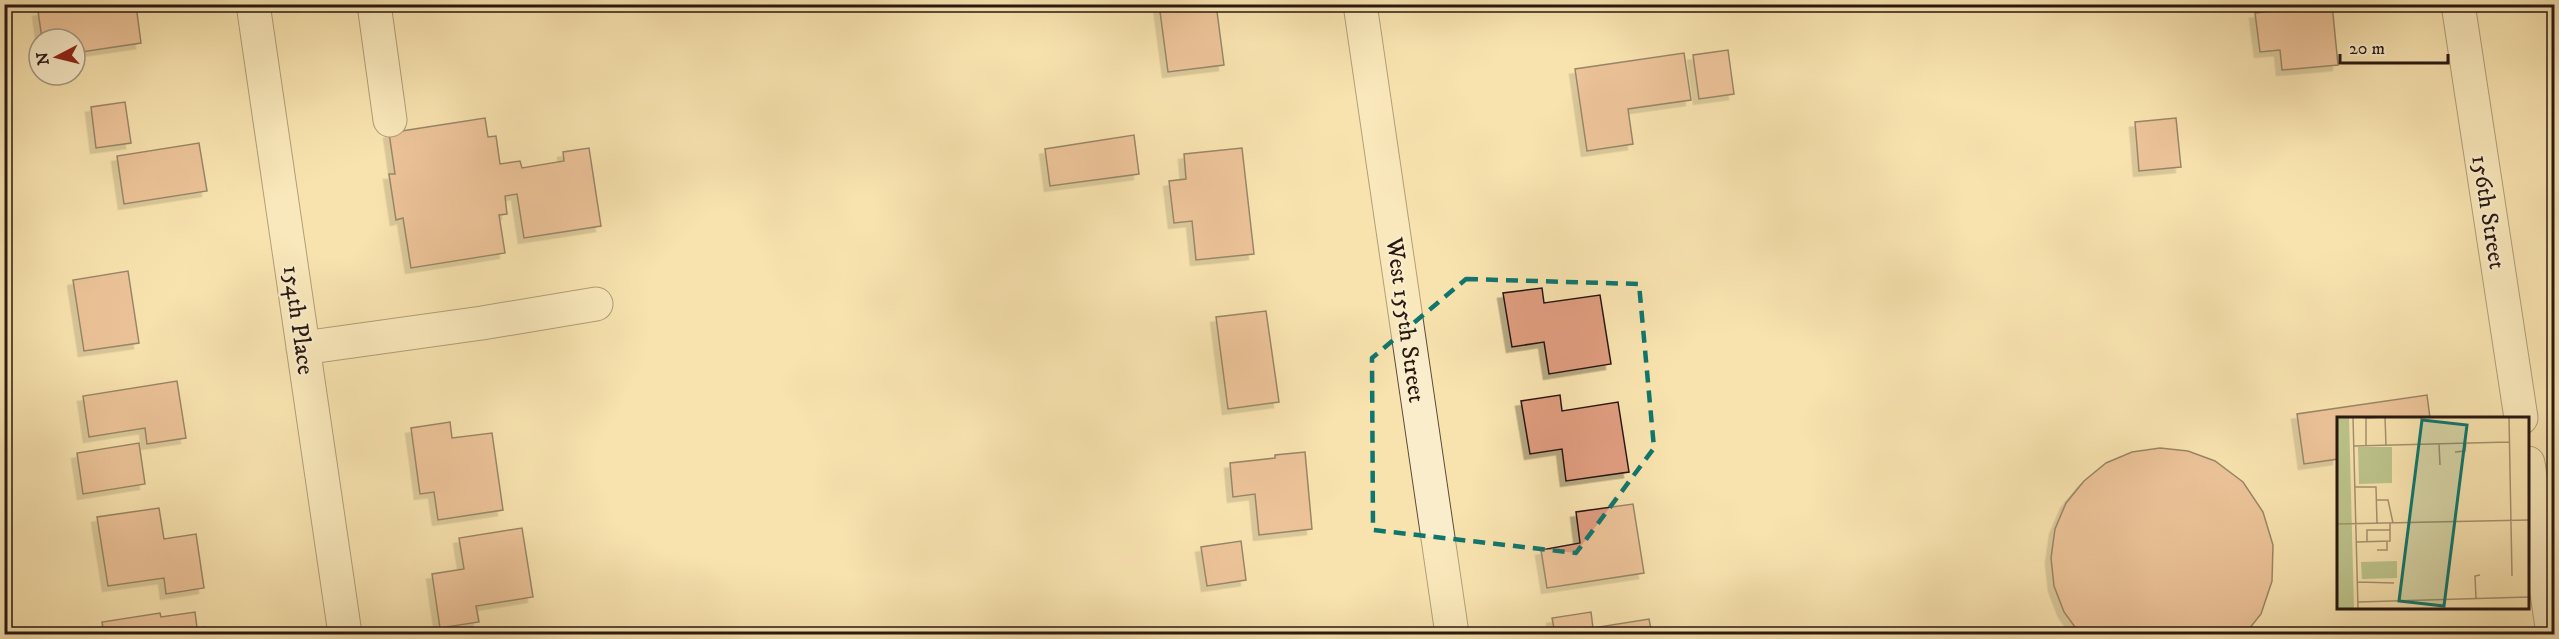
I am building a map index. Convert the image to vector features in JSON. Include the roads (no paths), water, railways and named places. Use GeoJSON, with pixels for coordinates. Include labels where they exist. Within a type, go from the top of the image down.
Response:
{"type":"FeatureCollection","features":[{"type":"Feature","properties":{"kind":"street","name":"154th Place"},"geometry":{"type":"LineString","coordinates":[[254,4],[345,634]]}},
{"type":"Feature","properties":{"kind":"street"},"geometry":{"type":"LineString","coordinates":[[374,4],[390,120]]}},
{"type":"Feature","properties":{"kind":"street","name":"West 155th Street"},"geometry":{"type":"LineString","coordinates":[[1360,4],[1452,634]]}},
{"type":"Feature","properties":{"kind":"street","name":"156th Street"},"geometry":{"type":"LineString","coordinates":[[2458,4],[2521,417]]}},
{"type":"Feature","properties":{"kind":"street"},"geometry":{"type":"LineString","coordinates":[[303,348],[482,323],[596,304]]}},
{"type":"Feature","properties":{"kind":"street"},"geometry":{"type":"LineString","coordinates":[[2529,470],[2553,634]]}}]}
